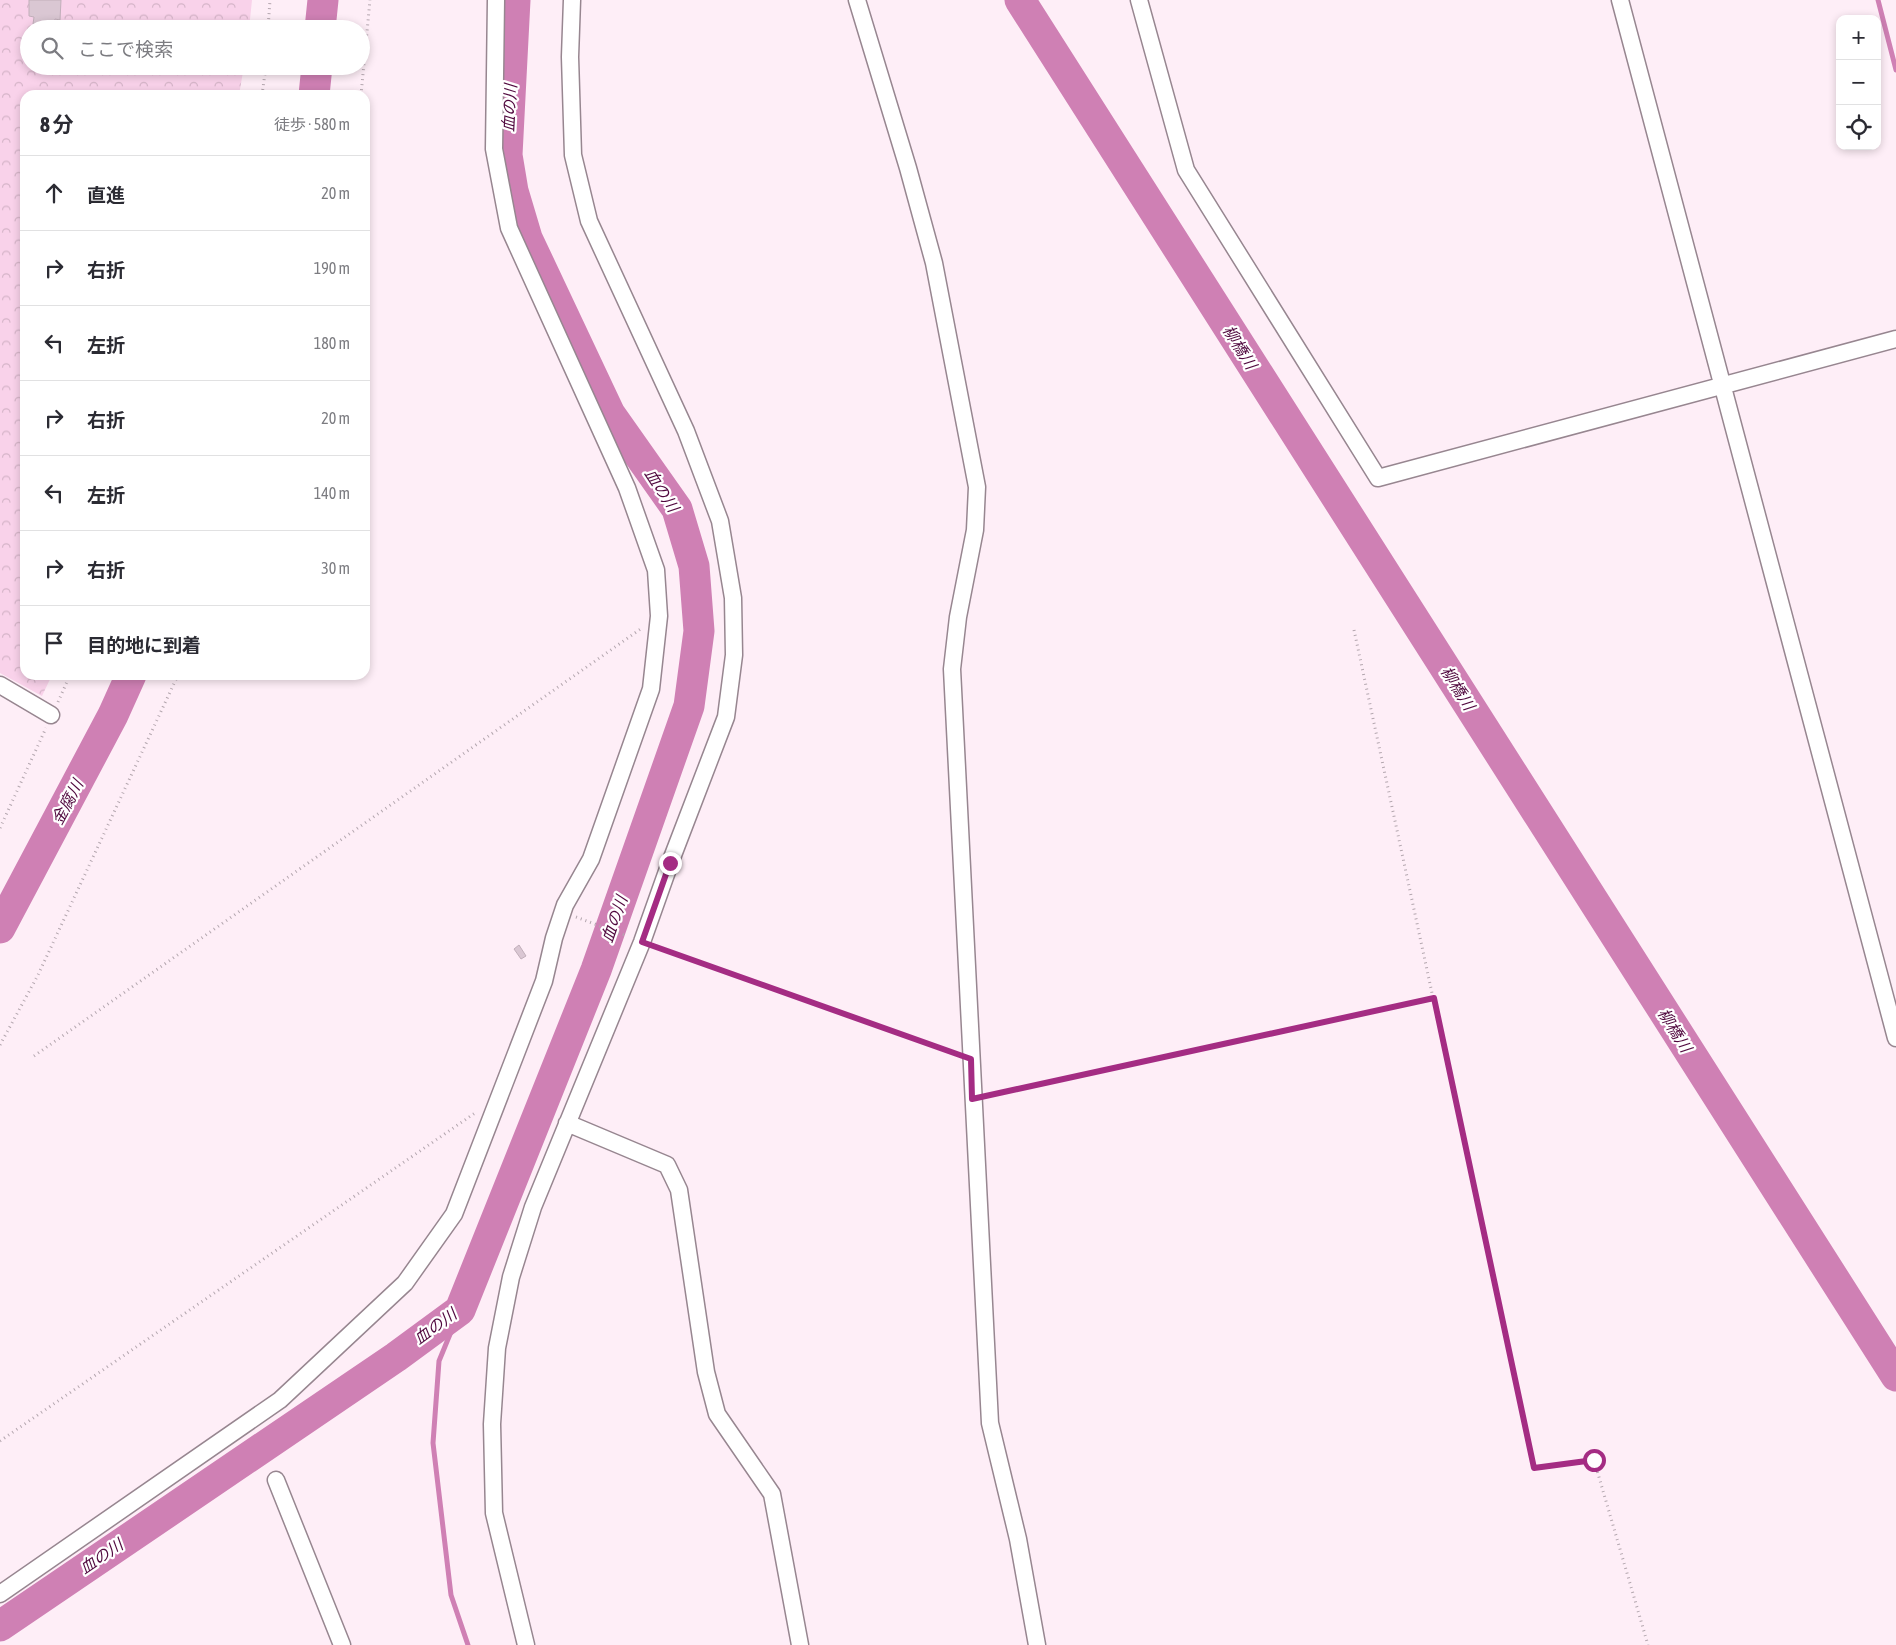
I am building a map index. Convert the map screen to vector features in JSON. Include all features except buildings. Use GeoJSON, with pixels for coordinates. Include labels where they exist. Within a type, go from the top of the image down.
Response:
{"type":"FeatureCollection","features":[{"type":"Feature","properties":{"kind":"street"},"geometry":{"type":"LineString","coordinates":[[0,1594],[280,1400],[405,1284],[454,1214],[544,981],[554,938],[565,906],[591,859],[651,689],[659,616],[656,570],[627,488],[509,228],[494,149],[496,0]]}},
{"type":"Feature","properties":{"kind":"street"},"geometry":{"type":"LineString","coordinates":[[526,1645],[494,1513],[492,1424],[497,1348],[511,1277],[533,1207],[642,942],[726,717],[734,655],[733,598],[720,521],[689,440],[588,221],[573,155],[570,57],[572,0]]}},
{"type":"Feature","properties":{"kind":"street"},"geometry":{"type":"LineString","coordinates":[[857,0],[908,168],[934,263],[977,487],[976,530],[958,617],[952,668],[972,1099],[990,1423],[1018,1539],[1037,1645]]}},
{"type":"Feature","properties":{"kind":"street"},"geometry":{"type":"LineString","coordinates":[[1140,0],[1186,170],[1378,478],[1896,339]]}},
{"type":"Feature","properties":{"kind":"street"},"geometry":{"type":"LineString","coordinates":[[1620,0],[1722,385],[1891,996],[1896,1038]]}},
{"type":"Feature","properties":{"kind":"street"},"geometry":{"type":"LineString","coordinates":[[0,685],[51,715]]}},
{"type":"Feature","properties":{"kind":"street"},"geometry":{"type":"LineString","coordinates":[[568,1123],[667,1165],[679,1190],[706,1372],[717,1414],[772,1494],[800,1645]]}},
{"type":"Feature","properties":{"kind":"street"},"geometry":{"type":"LineString","coordinates":[[276,1480],[342,1645]]}},
{"type":"Feature","properties":{"kind":"path"},"geometry":{"type":"LineString","coordinates":[[269,20],[270,0]]}},
{"type":"Feature","properties":{"kind":"path"},"geometry":{"type":"LineString","coordinates":[[368,20],[370,0]]}},
{"type":"Feature","properties":{"kind":"path"},"geometry":{"type":"LineString","coordinates":[[263,90],[265,75]]}},
{"type":"Feature","properties":{"kind":"path"},"geometry":{"type":"LineString","coordinates":[[361,90],[363,75]]}},
{"type":"Feature","properties":{"kind":"path"},"geometry":{"type":"LineString","coordinates":[[34,1056],[659,616]]}},
{"type":"Feature","properties":{"kind":"path"},"geometry":{"type":"LineString","coordinates":[[1354,630],[1534,1468],[1594,1460],[1648,1645]]}},
{"type":"Feature","properties":{"kind":"path"},"geometry":{"type":"LineString","coordinates":[[0,828],[68,680]]}},
{"type":"Feature","properties":{"kind":"path"},"geometry":{"type":"LineString","coordinates":[[0,1044],[38,975],[176,680]]}},
{"type":"Feature","properties":{"kind":"path"},"geometry":{"type":"LineString","coordinates":[[569,914],[642,942],[971,1059]]}},
{"type":"Feature","properties":{"kind":"path"},"geometry":{"type":"LineString","coordinates":[[972,1099],[1434,998]]}},
{"type":"Feature","properties":{"kind":"path"},"geometry":{"type":"LineString","coordinates":[[0,1441],[476,1112]]}},
{"type":"Feature","properties":{"kind":"green space"},"geometry":{"type":"Polygon","coordinates":[[[0,0],[252,0],[250,20],[20,20],[20,75],[242,75],[240,90],[20,90],[20,680],[50,680],[42,696],[0,673],[0,0]]]}},
{"type":"Feature","properties":{"kind":"waterway","name":"金腐川"},"geometry":{"type":"LineString","coordinates":[[321,20],[323,0]]}},
{"type":"Feature","properties":{"kind":"waterway","name":"血の川"},"geometry":{"type":"LineString","coordinates":[[0,1626],[396,1357],[460,1310],[596,970],[689,706],[699,631],[694,566],[677,509],[610,414],[527,238],[513,191],[507,155],[515,0]]}},
{"type":"Feature","properties":{"kind":"waterway","name":"柳橋川"},"geometry":{"type":"LineString","coordinates":[[1020,0],[1896,1376]]}},
{"type":"Feature","properties":{"kind":"waterway"},"geometry":{"type":"LineString","coordinates":[[1878,0],[1896,70]]}},
{"type":"Feature","properties":{"kind":"waterway","name":"金腐川"},"geometry":{"type":"LineString","coordinates":[[315,90],[316,75]]}},
{"type":"Feature","properties":{"kind":"waterway","name":"金腐川"},"geometry":{"type":"LineString","coordinates":[[0,928],[113,715],[129,680]]}},
{"type":"Feature","properties":{"kind":"waterway"},"geometry":{"type":"LineString","coordinates":[[460,1310],[439,1361],[433,1443],[451,1595],[468,1645]]}},
{"type":"Feature","properties":{"kind":"route"},"geometry":{"type":"LineString","coordinates":[[670,863],[642,942],[971,1059],[972,1099],[1434,998],[1534,1468],[1594,1460]]}}]}
